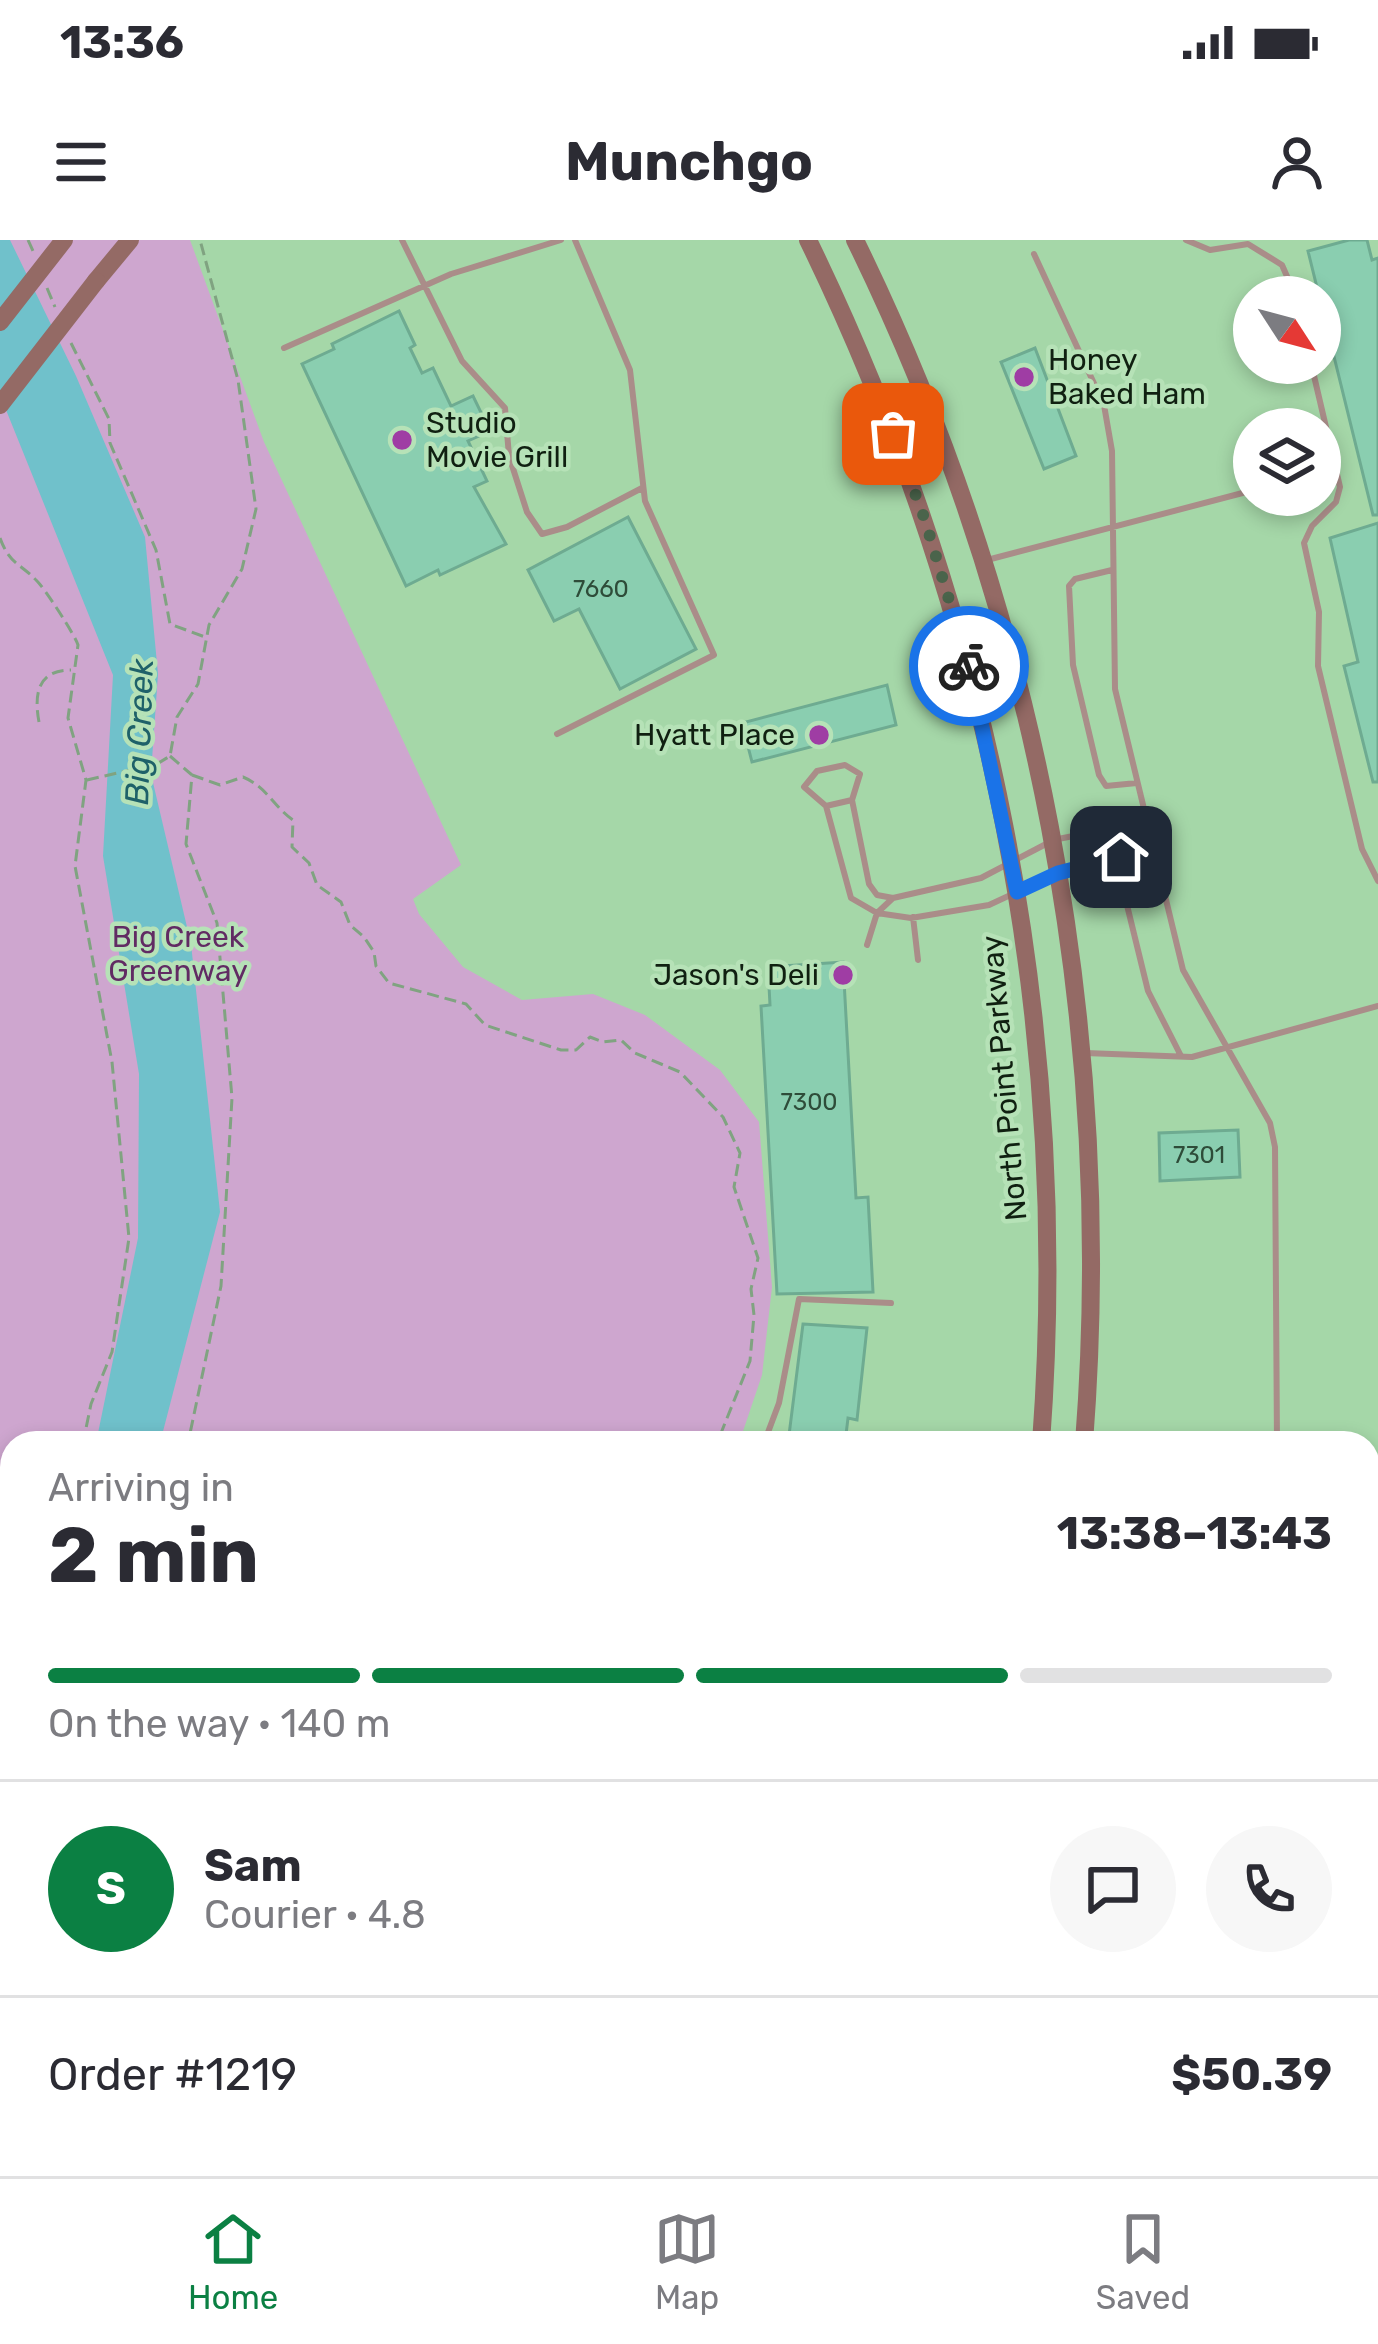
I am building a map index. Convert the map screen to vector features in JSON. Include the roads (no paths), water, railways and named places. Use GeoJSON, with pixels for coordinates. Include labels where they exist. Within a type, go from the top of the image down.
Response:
{"type":"FeatureCollection","features":[{"type":"Feature","properties":{"kind":"street"},"geometry":{"type":"LineString","coordinates":[[0,322],[64,240]]}},
{"type":"Feature","properties":{"kind":"street"},"geometry":{"type":"LineString","coordinates":[[0,405],[130,240]]}},
{"type":"Feature","properties":{"kind":"street","name":"North Point Parkway"},"geometry":{"type":"LineString","coordinates":[[808,240],[862,357],[925,520],[975,688],[1013,862],[1038,1057],[1047,1195],[1042,1431]]}},
{"type":"Feature","properties":{"kind":"street"},"geometry":{"type":"LineString","coordinates":[[856,240],[923,392],[983,561],[1017,676],[1052,841],[1081,1053],[1090,1255],[1084,1431]]}},
{"type":"Feature","properties":{"kind":"lane"},"geometry":{"type":"LineString","coordinates":[[403,240],[462,361],[506,408],[508,456],[527,512],[542,534],[567,527],[642,488]]}},
{"type":"Feature","properties":{"kind":"lane"},"geometry":{"type":"LineString","coordinates":[[284,348],[477,264],[561,240]]}},
{"type":"Feature","properties":{"kind":"lane"},"geometry":{"type":"LineString","coordinates":[[557,734],[715,655],[642,488],[630,370],[575,240]]}},
{"type":"Feature","properties":{"kind":"lane"},"geometry":{"type":"LineString","coordinates":[[1186,240],[1210,250],[1248,244],[1282,266],[1287,276]]}},
{"type":"Feature","properties":{"kind":"lane"},"geometry":{"type":"LineString","coordinates":[[1034,254],[1104,405],[1112,451],[1114,689],[1184,970],[1270,1123],[1275,1147],[1277,1431]]}},
{"type":"Feature","properties":{"kind":"lane"},"geometry":{"type":"LineString","coordinates":[[983,561],[1233,496]]}},
{"type":"Feature","properties":{"kind":"lane"},"geometry":{"type":"LineString","coordinates":[[1322,516],[1304,543],[1321,631],[1318,666],[1362,849],[1378,881]]}},
{"type":"Feature","properties":{"kind":"lane"},"geometry":{"type":"LineString","coordinates":[[1112,570],[1075,579],[1069,586],[1073,665],[1099,775],[1106,787],[1137,782]]}},
{"type":"Feature","properties":{"kind":"lane"},"geometry":{"type":"LineString","coordinates":[[1147,821],[1052,841],[981,878],[893,898],[877,895],[869,884],[852,800],[860,774],[844,765],[817,771],[804,787],[826,806],[851,898],[878,913],[913,917],[989,904],[1058,873],[1153,849]]}},
{"type":"Feature","properties":{"kind":"lane"},"geometry":{"type":"LineString","coordinates":[[826,806],[852,800]]}},
{"type":"Feature","properties":{"kind":"lane"},"geometry":{"type":"LineString","coordinates":[[1163,888],[1125,897],[1148,991],[1181,1056]]}},
{"type":"Feature","properties":{"kind":"lane"},"geometry":{"type":"LineString","coordinates":[[867,945],[878,913],[893,898]]}},
{"type":"Feature","properties":{"kind":"lane"},"geometry":{"type":"LineString","coordinates":[[913,917],[918,960]]}},
{"type":"Feature","properties":{"kind":"lane"},"geometry":{"type":"LineString","coordinates":[[1081,1053],[1181,1056],[1378,1006]]}},
{"type":"Feature","properties":{"kind":"lane"},"geometry":{"type":"LineString","coordinates":[[768,1431],[779,1403],[799,1299],[891,1303]]}},
{"type":"Feature","properties":{"kind":"water","name":"Big Creek"},"geometry":{"type":"Polygon","coordinates":[[[0,240],[10,240],[76,376],[145,537],[158,674],[151,774],[191,944],[220,1212],[163,1431],[98,1431],[138,1238],[139,1074],[103,856],[113,675],[0,395],[0,240]]]}},
{"type":"Feature","properties":{"kind":"place","name":"Honey Baked Ham"},"geometry":{"type":"Point","coordinates":[1024,377]}},
{"type":"Feature","properties":{"kind":"place","name":"Studio Movie Grill"},"geometry":{"type":"Point","coordinates":[402,440]}},
{"type":"Feature","properties":{"kind":"place","name":"Hyatt Place"},"geometry":{"type":"Point","coordinates":[819,735]}},
{"type":"Feature","properties":{"kind":"place","name":"Jason's Deli"},"geometry":{"type":"Point","coordinates":[843,975]}},
{"type":"Feature","properties":{"kind":"park label","name":"Big Creek Greenway"},"geometry":{"type":"Point","coordinates":[178,954]}}]}
